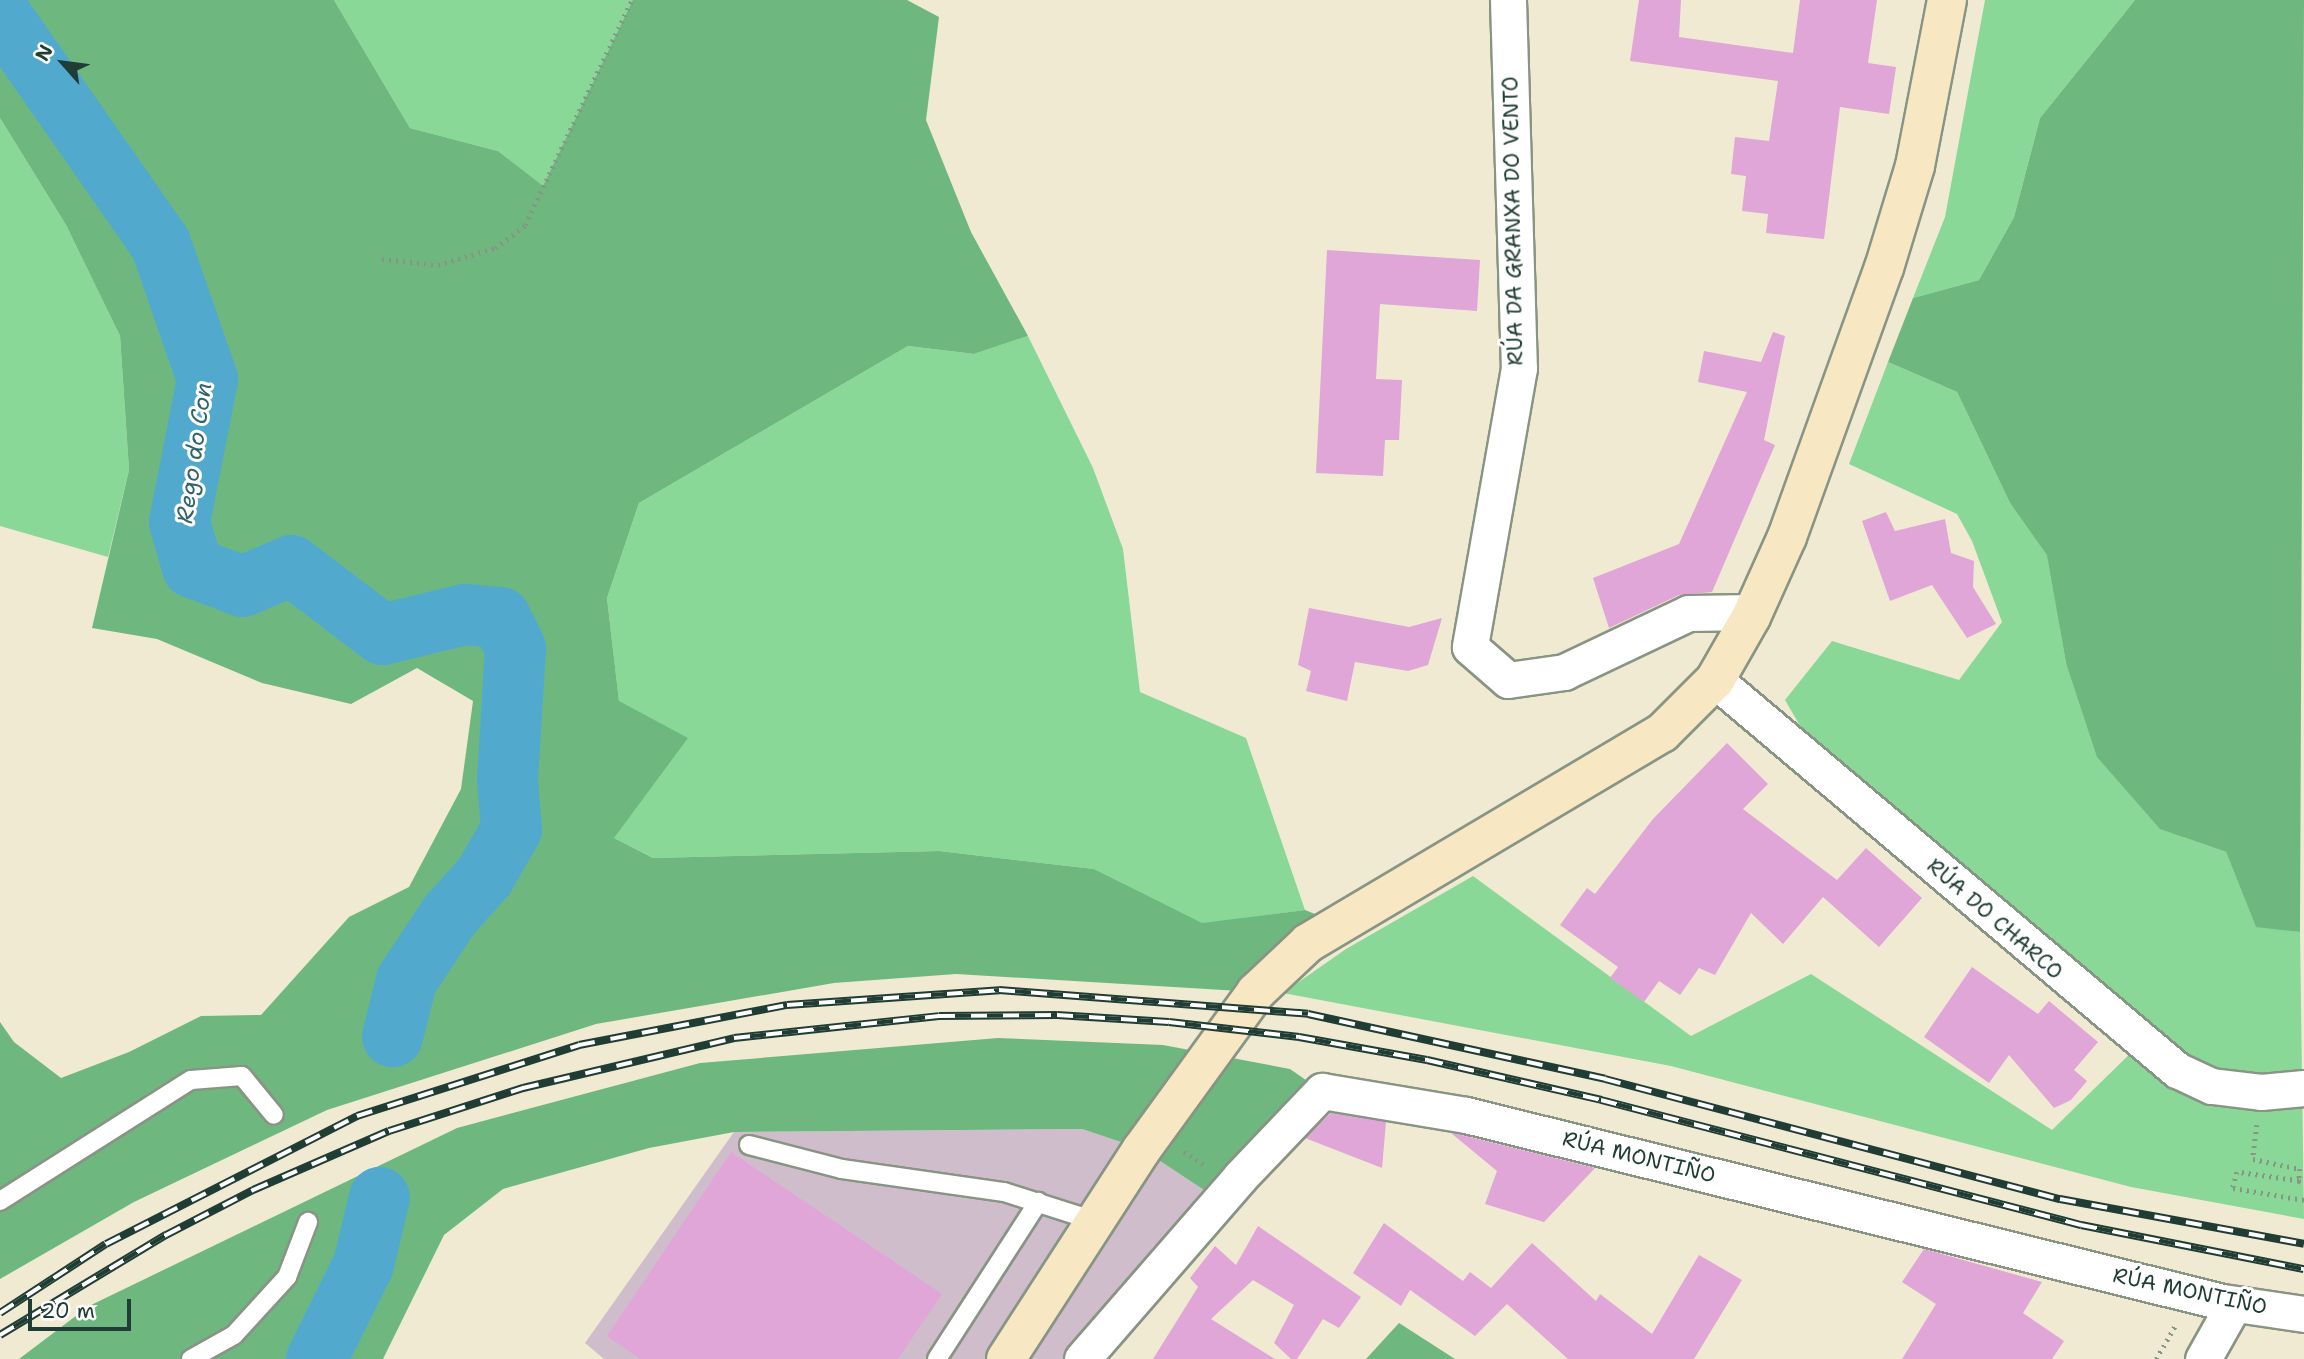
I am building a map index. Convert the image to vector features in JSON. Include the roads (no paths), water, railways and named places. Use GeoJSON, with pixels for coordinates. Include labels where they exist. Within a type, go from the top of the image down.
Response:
{"type":"FeatureCollection","features":[{"type":"Feature","properties":{"kind":"main road"},"geometry":{"type":"LineString","coordinates":[[1006,1359],[1095,1221],[1255,992],[1308,943],[1607,770],[1662,733],[1715,680],[1753,612],[1787,537],[1884,268],[1915,166],[1947,0]]}},
{"type":"Feature","properties":{"kind":"street","name":"RÚA DA GRANXA DO VENTO"},"geometry":{"type":"LineString","coordinates":[[1507,0],[1519,369],[1470,648],[1508,680],[1564,672],[1688,613],[1753,612]]}},
{"type":"Feature","properties":{"kind":"street","name":"RÚA DO CHARCO"},"geometry":{"type":"LineString","coordinates":[[1715,680],[2140,1043],[2177,1070],[2212,1086],[2261,1092],[2304,1088]]}},
{"type":"Feature","properties":{"kind":"street","name":"RÚA MONTIÑO"},"geometry":{"type":"LineString","coordinates":[[1082,1359],[1240,1177],[1322,1091],[1466,1115],[2234,1304],[2304,1314]]}},
{"type":"Feature","properties":{"kind":"street"},"geometry":{"type":"LineString","coordinates":[[2203,1359],[2234,1304]]}},
{"type":"Feature","properties":{"kind":"lane"},"geometry":{"type":"LineString","coordinates":[[0,1201],[191,1080],[242,1076],[274,1115]]}},
{"type":"Feature","properties":{"kind":"lane"},"geometry":{"type":"LineString","coordinates":[[749,1145],[842,1168],[1004,1192],[1095,1221]]}},
{"type":"Feature","properties":{"kind":"lane"},"geometry":{"type":"LineString","coordinates":[[937,1359],[1038,1202]]}},
{"type":"Feature","properties":{"kind":"lane"},"geometry":{"type":"LineString","coordinates":[[191,1359],[234,1335],[287,1277],[308,1222]]}},
{"type":"Feature","properties":{"kind":"waterway","name":"Rego do Con"},"geometry":{"type":"LineString","coordinates":[[0,14],[160,243],[207,379],[179,522],[192,567],[242,586],[291,565],[382,634],[464,614],[500,617],[515,648],[507,780],[511,829],[484,876],[449,915],[406,980],[392,1036]]}},
{"type":"Feature","properties":{"kind":"waterway","name":"Rego do Con"},"geometry":{"type":"LineString","coordinates":[[316,1359],[363,1264],[379,1197]]}},
{"type":"Feature","properties":{"kind":"railway"},"geometry":{"type":"LineString","coordinates":[[0,1313],[106,1244],[357,1116],[579,1045],[787,1005],[999,990],[1308,1014],[1605,1079],[2060,1199],[2304,1244]]}},
{"type":"Feature","properties":{"kind":"railway"},"geometry":{"type":"LineString","coordinates":[[0,1335],[166,1235],[253,1190],[389,1131],[523,1088],[734,1038],[939,1016],[1057,1015],[1169,1022],[1299,1037],[1427,1060],[1601,1100],[2081,1225],[2304,1269]]}}]}
